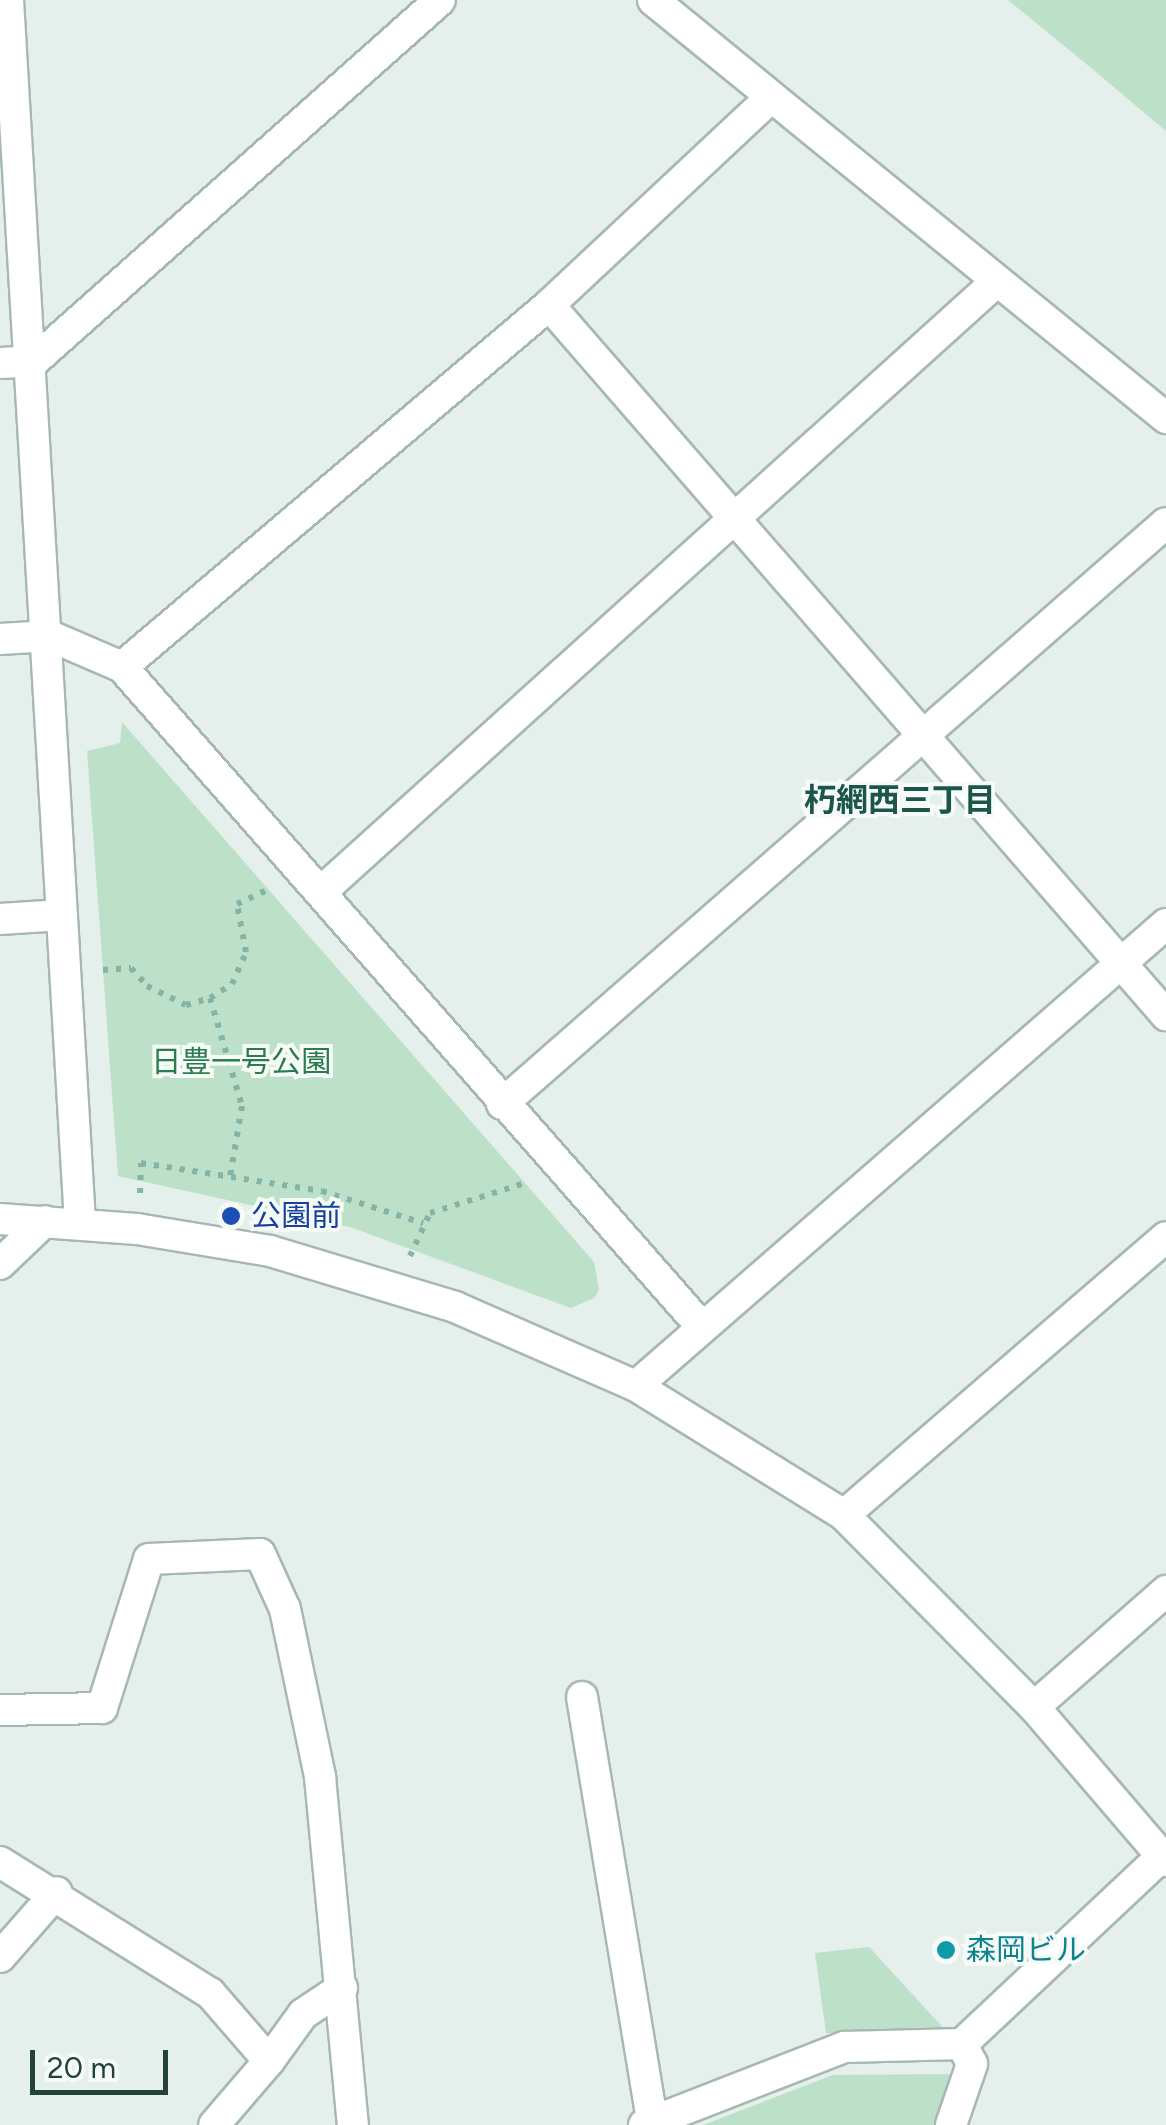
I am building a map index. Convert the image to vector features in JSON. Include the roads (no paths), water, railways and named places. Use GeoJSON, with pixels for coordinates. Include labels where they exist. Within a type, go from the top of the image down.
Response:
{"type":"FeatureCollection","features":[{"type":"Feature","properties":{"kind":"street"},"geometry":{"type":"LineString","coordinates":[[8,0],[6,85],[34,361],[80,1222]]}},
{"type":"Feature","properties":{"kind":"street"},"geometry":{"type":"LineString","coordinates":[[0,363],[34,361],[440,0]]}},
{"type":"Feature","properties":{"kind":"street"},"geometry":{"type":"LineString","coordinates":[[653,0],[768,100],[873,175],[1166,418]]}},
{"type":"Feature","properties":{"kind":"street"},"geometry":{"type":"LineString","coordinates":[[122,667],[549,305],[768,100]]}},
{"type":"Feature","properties":{"kind":"street"},"geometry":{"type":"LineString","coordinates":[[322,891],[997,281]]}},
{"type":"Feature","properties":{"kind":"street"},"geometry":{"type":"LineString","coordinates":[[549,305],[1166,1015]]}},
{"type":"Feature","properties":{"kind":"street"},"geometry":{"type":"LineString","coordinates":[[502,1104],[1166,523]]}},
{"type":"Feature","properties":{"kind":"street"},"geometry":{"type":"LineString","coordinates":[[0,640],[50,636],[122,667],[700,1326]]}},
{"type":"Feature","properties":{"kind":"street"},"geometry":{"type":"LineString","coordinates":[[0,919],[62,916]]}},
{"type":"Feature","properties":{"kind":"street"},"geometry":{"type":"LineString","coordinates":[[636,1386],[700,1326],[1122,966],[1166,924]]}},
{"type":"Feature","properties":{"kind":"street"},"geometry":{"type":"LineString","coordinates":[[0,1219],[80,1222],[270,1251],[455,1307],[636,1386],[844,1515],[1034,1706],[1164,1858],[962,2044],[844,2047],[648,2124],[582,1698]]}},
{"type":"Feature","properties":{"kind":"street"},"geometry":{"type":"LineString","coordinates":[[0,1264],[45,1221]]}},
{"type":"Feature","properties":{"kind":"street"},"geometry":{"type":"LineString","coordinates":[[844,1515],[1166,1237]]}},
{"type":"Feature","properties":{"kind":"street"},"geometry":{"type":"LineString","coordinates":[[0,1710],[102,1708],[148,1559],[260,1554],[286,1609],[320,1777],[353,2125]]}},
{"type":"Feature","properties":{"kind":"street"},"geometry":{"type":"LineString","coordinates":[[1034,1706],[1166,1591]]}},
{"type":"Feature","properties":{"kind":"street"},"geometry":{"type":"LineString","coordinates":[[0,1862],[57,1892],[210,1993],[269,2061]]}},
{"type":"Feature","properties":{"kind":"street"},"geometry":{"type":"LineString","coordinates":[[0,1958],[57,1892]]}},
{"type":"Feature","properties":{"kind":"street"},"geometry":{"type":"LineString","coordinates":[[214,2125],[303,2014],[342,1988]]}},
{"type":"Feature","properties":{"kind":"street"},"geometry":{"type":"LineString","coordinates":[[951,2125],[972,2064],[962,2044]]}},
{"type":"Feature","properties":{"kind":"place","name":"公園前"},"geometry":{"type":"Point","coordinates":[231,1216]}},
{"type":"Feature","properties":{"kind":"place","name":"森岡ビル"},"geometry":{"type":"Point","coordinates":[946,1950]}},
{"type":"Feature","properties":{"kind":"district","name":"朽網西三丁目"},"geometry":{"type":"Point","coordinates":[900,800]}},
{"type":"Feature","properties":{"kind":"park label","name":"日豊一号公園"},"geometry":{"type":"Point","coordinates":[241,1062]}}]}
